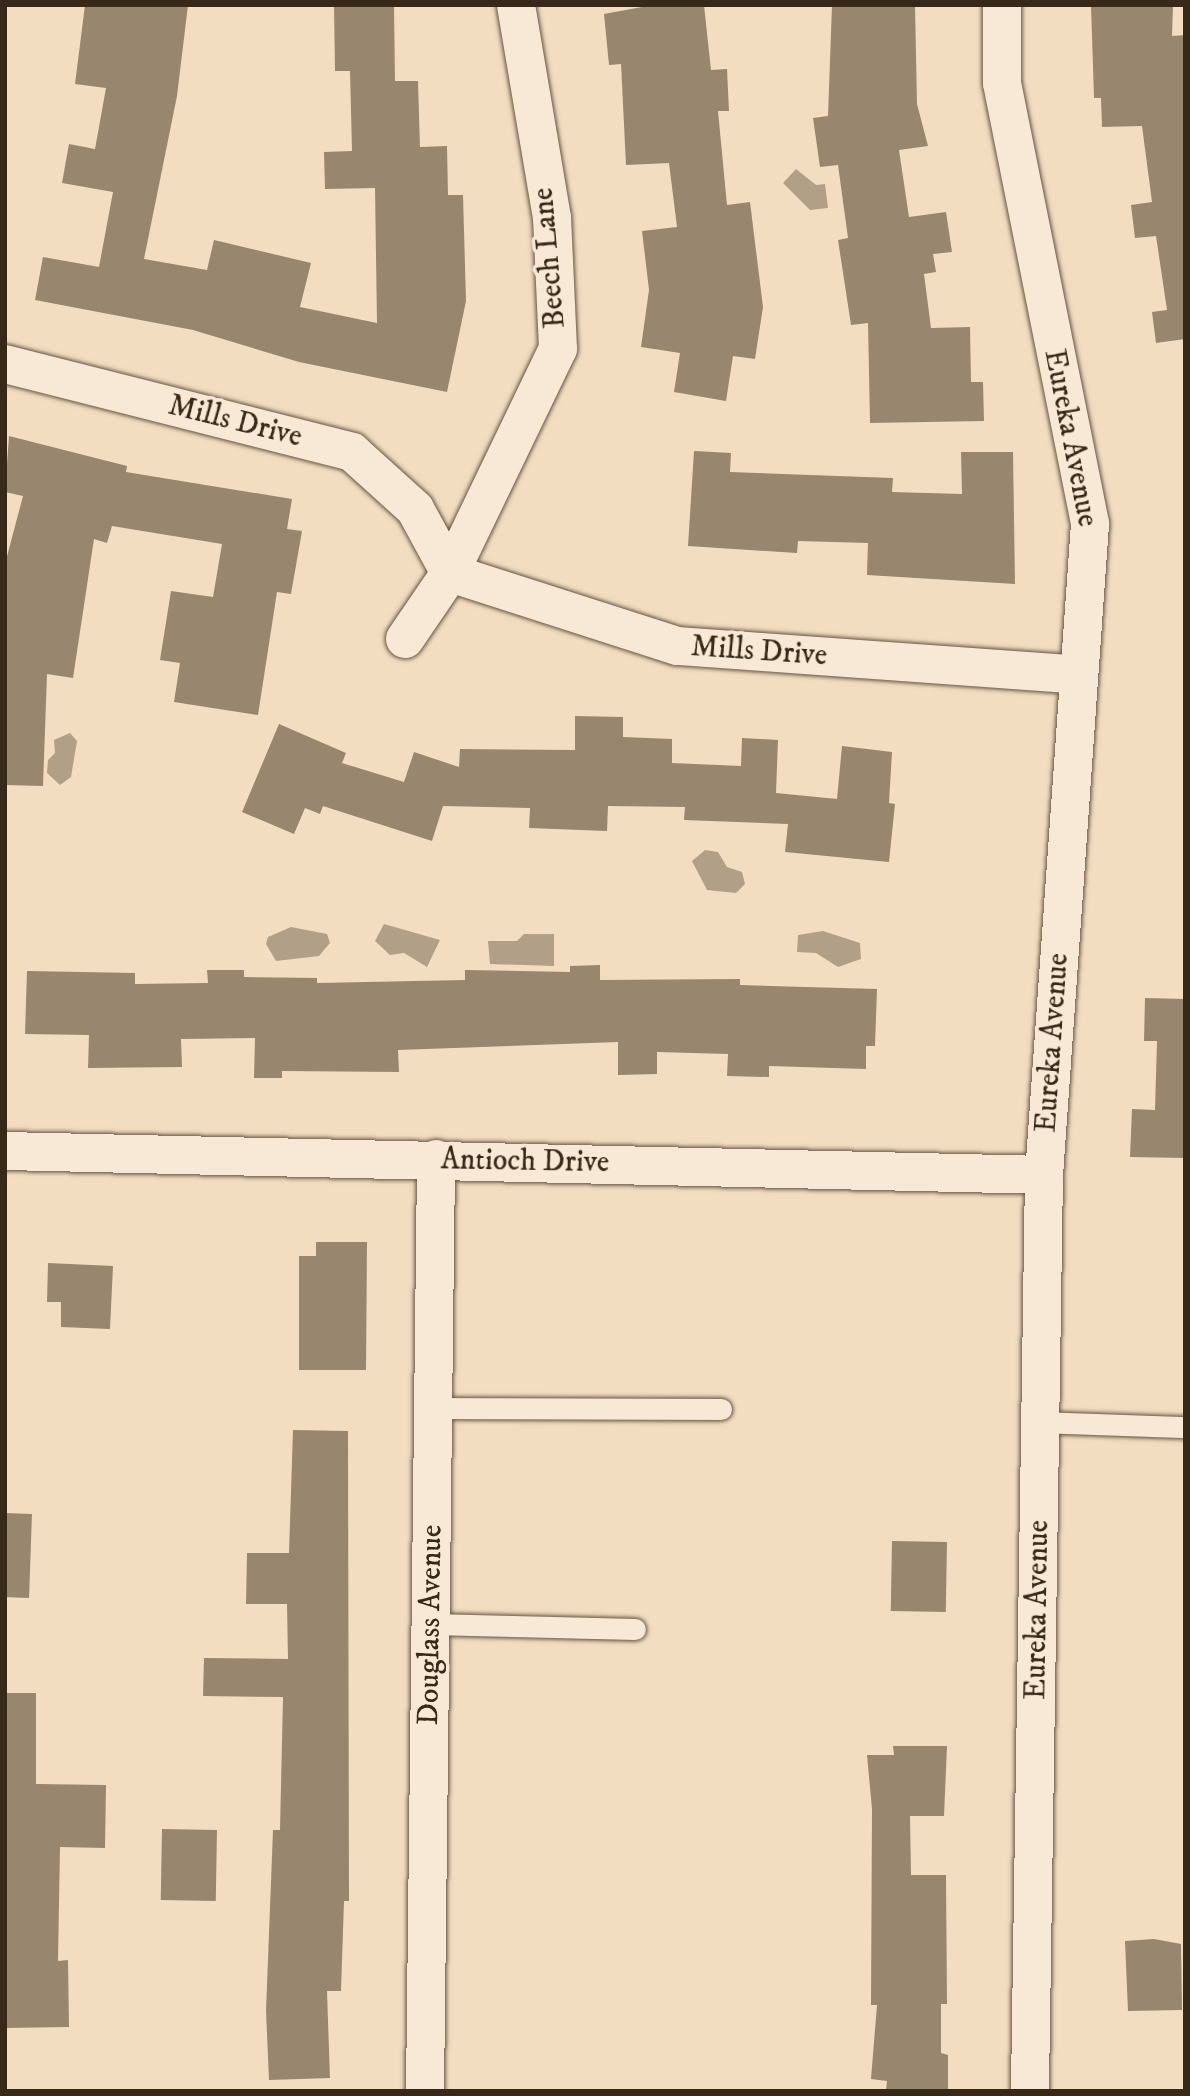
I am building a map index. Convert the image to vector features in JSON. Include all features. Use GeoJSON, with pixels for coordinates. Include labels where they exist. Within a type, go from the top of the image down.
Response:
{"type":"FeatureCollection","features":[{"type":"Feature","properties":{"kind":"street","name":"Beech Lane"},"geometry":{"type":"LineString","coordinates":[[450,573],[558,349],[552,218],[516,5]]}},
{"type":"Feature","properties":{"kind":"street","name":"Eureka Avenue"},"geometry":{"type":"LineString","coordinates":[[1002,5],[1002,83],[1090,524],[1044,1175],[1030,2091]]}},
{"type":"Feature","properties":{"kind":"street","name":"Mills Drive"},"geometry":{"type":"LineString","coordinates":[[5,364],[352,452],[415,509],[450,573],[678,646],[1078,675]]}},
{"type":"Feature","properties":{"kind":"street"},"geometry":{"type":"LineString","coordinates":[[405,639],[450,573]]}},
{"type":"Feature","properties":{"kind":"street","name":"Antioch Drive"},"geometry":{"type":"LineString","coordinates":[[5,1151],[1044,1175]]}},
{"type":"Feature","properties":{"kind":"street","name":"Douglass Avenue"},"geometry":{"type":"LineString","coordinates":[[425,2091],[436,1159]]}},
{"type":"Feature","properties":{"kind":"lane"},"geometry":{"type":"LineString","coordinates":[[434,1408],[721,1409]]}},
{"type":"Feature","properties":{"kind":"lane"},"geometry":{"type":"LineString","coordinates":[[1041,1422],[1185,1427]]}},
{"type":"Feature","properties":{"kind":"lane"},"geometry":{"type":"LineString","coordinates":[[431,1624],[635,1629]]}},
{"type":"Feature","properties":{"kind":"shaded area"},"geometry":{"type":"Polygon","coordinates":[[[796,169],[816,185],[825,184],[828,208],[810,210],[783,183],[796,169]]]}},
{"type":"Feature","properties":{"kind":"shaded area"},"geometry":{"type":"Polygon","coordinates":[[[70,733],[77,741],[71,777],[60,785],[47,773],[48,760],[55,753],[54,740],[70,733]]]}},
{"type":"Feature","properties":{"kind":"shaded area"},"geometry":{"type":"Polygon","coordinates":[[[705,850],[718,852],[727,867],[742,872],[745,884],[736,893],[707,890],[692,861],[705,850]]]}},
{"type":"Feature","properties":{"kind":"shaded area"},"geometry":{"type":"Polygon","coordinates":[[[384,924],[440,940],[427,967],[404,953],[390,955],[375,941],[384,924]]]}},
{"type":"Feature","properties":{"kind":"shaded area"},"geometry":{"type":"Polygon","coordinates":[[[291,927],[327,934],[330,943],[319,956],[276,961],[266,944],[268,937],[291,927]]]}},
{"type":"Feature","properties":{"kind":"shaded area"},"geometry":{"type":"Polygon","coordinates":[[[823,931],[860,943],[861,959],[838,967],[816,953],[797,952],[798,935],[823,931]]]}},
{"type":"Feature","properties":{"kind":"shaded area"},"geometry":{"type":"Polygon","coordinates":[[[524,934],[554,934],[554,966],[490,964],[488,941],[517,941],[524,934]]]}},
{"type":"Feature","properties":{"kind":"building"},"geometry":{"type":"Polygon","coordinates":[[[85,5],[188,5],[177,96],[144,259],[207,270],[214,240],[311,263],[300,307],[377,323],[375,188],[325,189],[324,152],[352,151],[350,71],[335,71],[334,5],[394,5],[395,81],[418,81],[420,147],[447,146],[448,195],[463,195],[466,301],[447,392],[299,362],[193,330],[35,300],[43,257],[99,267],[113,192],[62,183],[69,144],[95,149],[106,88],[75,84],[85,5]]]}},
{"type":"Feature","properties":{"kind":"building"},"geometry":{"type":"Polygon","coordinates":[[[653,5],[704,5],[711,70],[727,69],[729,111],[718,111],[727,205],[750,202],[763,307],[755,359],[733,356],[726,401],[674,392],[680,353],[641,347],[649,290],[642,231],[677,227],[669,163],[626,165],[621,64],[609,65],[604,14],[653,5]]]}},
{"type":"Feature","properties":{"kind":"building"},"geometry":{"type":"Polygon","coordinates":[[[832,5],[915,5],[917,104],[928,146],[899,150],[909,217],[946,212],[952,252],[933,254],[936,272],[924,274],[931,328],[970,327],[971,382],[983,382],[984,421],[870,423],[868,323],[851,325],[838,240],[848,238],[838,165],[820,167],[813,118],[828,116],[832,5]]]}},
{"type":"Feature","properties":{"kind":"building"},"geometry":{"type":"Polygon","coordinates":[[[1091,5],[1173,5],[1172,36],[1185,35],[1185,339],[1156,343],[1152,312],[1167,310],[1156,236],[1135,238],[1131,205],[1152,202],[1142,126],[1102,127],[1101,98],[1094,98],[1091,5]]]}},
{"type":"Feature","properties":{"kind":"building"},"geometry":{"type":"Polygon","coordinates":[[[9,436],[127,466],[126,472],[292,499],[287,529],[302,531],[291,594],[277,592],[258,715],[174,702],[180,663],[160,660],[171,591],[213,597],[222,544],[112,526],[107,543],[94,539],[73,678],[47,674],[43,786],[5,785],[5,564],[23,496],[5,492],[9,436]]]}},
{"type":"Feature","properties":{"kind":"building"},"geometry":{"type":"Polygon","coordinates":[[[694,451],[731,453],[730,472],[893,478],[892,492],[962,494],[961,452],[1013,452],[1015,584],[867,575],[868,543],[798,541],[797,553],[688,546],[694,451]]]}},
{"type":"Feature","properties":{"kind":"building"},"geometry":{"type":"Polygon","coordinates":[[[575,716],[623,717],[623,737],[672,739],[672,763],[741,766],[742,738],[778,740],[776,793],[837,799],[842,746],[892,752],[889,803],[895,804],[889,862],[785,852],[788,824],[684,820],[685,807],[608,806],[607,831],[529,828],[530,808],[443,806],[432,841],[323,806],[320,814],[305,808],[294,834],[242,812],[279,724],[346,753],[342,763],[404,782],[414,752],[459,767],[460,749],[575,750],[575,716]]]}},
{"type":"Feature","properties":{"kind":"building"},"geometry":{"type":"Polygon","coordinates":[[[600,965],[600,980],[740,979],[740,985],[877,989],[875,1046],[866,1046],[866,1069],[769,1066],[769,1077],[727,1076],[728,1054],[657,1052],[657,1074],[618,1075],[618,1042],[398,1050],[399,1072],[282,1071],[282,1078],[254,1078],[255,1038],[181,1039],[182,1067],[88,1068],[89,1035],[25,1034],[27,971],[135,973],[135,984],[208,983],[207,970],[244,970],[244,977],[317,978],[317,983],[465,980],[465,970],[570,972],[570,966],[600,965]]]}},
{"type":"Feature","properties":{"kind":"building"},"geometry":{"type":"Polygon","coordinates":[[[1145,998],[1185,999],[1185,1158],[1130,1157],[1132,1109],[1155,1110],[1157,1041],[1144,1041],[1145,998]]]}},
{"type":"Feature","properties":{"kind":"building"},"geometry":{"type":"Polygon","coordinates":[[[316,1242],[367,1242],[366,1370],[299,1370],[299,1256],[316,1256],[316,1242]]]}},
{"type":"Feature","properties":{"kind":"building"},"geometry":{"type":"Polygon","coordinates":[[[48,1263],[113,1266],[110,1329],[61,1327],[61,1302],[47,1302],[48,1263]]]}},
{"type":"Feature","properties":{"kind":"building"},"geometry":{"type":"Polygon","coordinates":[[[293,1430],[348,1431],[349,1901],[344,1901],[341,1991],[327,1991],[330,2078],[269,2080],[266,2011],[273,1830],[280,1830],[283,1697],[203,1696],[204,1658],[288,1659],[287,1604],[246,1604],[247,1553],[289,1553],[293,1430]]]}},
{"type":"Feature","properties":{"kind":"building"},"geometry":{"type":"Polygon","coordinates":[[[5,1513],[32,1514],[29,1598],[5,1597],[5,1513]]]}},
{"type":"Feature","properties":{"kind":"building"},"geometry":{"type":"Polygon","coordinates":[[[892,1541],[947,1542],[946,1612],[891,1611],[892,1541]]]}},
{"type":"Feature","properties":{"kind":"building"},"geometry":{"type":"Polygon","coordinates":[[[5,1693],[36,1693],[36,1784],[106,1785],[105,1848],[60,1847],[58,1961],[68,1960],[69,2027],[5,2028],[5,1693]]]}},
{"type":"Feature","properties":{"kind":"building"},"geometry":{"type":"Polygon","coordinates":[[[893,1746],[947,1746],[944,1816],[910,1816],[911,1875],[946,1875],[947,2004],[941,2004],[941,2053],[948,2055],[948,2091],[886,2091],[887,2081],[871,2079],[877,2005],[871,2005],[872,1809],[867,1755],[894,1755],[893,1746]]]}},
{"type":"Feature","properties":{"kind":"building"},"geometry":{"type":"Polygon","coordinates":[[[162,1829],[217,1830],[216,1901],[161,1900],[162,1829]]]}},
{"type":"Feature","properties":{"kind":"building"},"geometry":{"type":"Polygon","coordinates":[[[1154,1939],[1181,1944],[1182,2010],[1128,2011],[1125,1941],[1154,1939]]]}}]}
